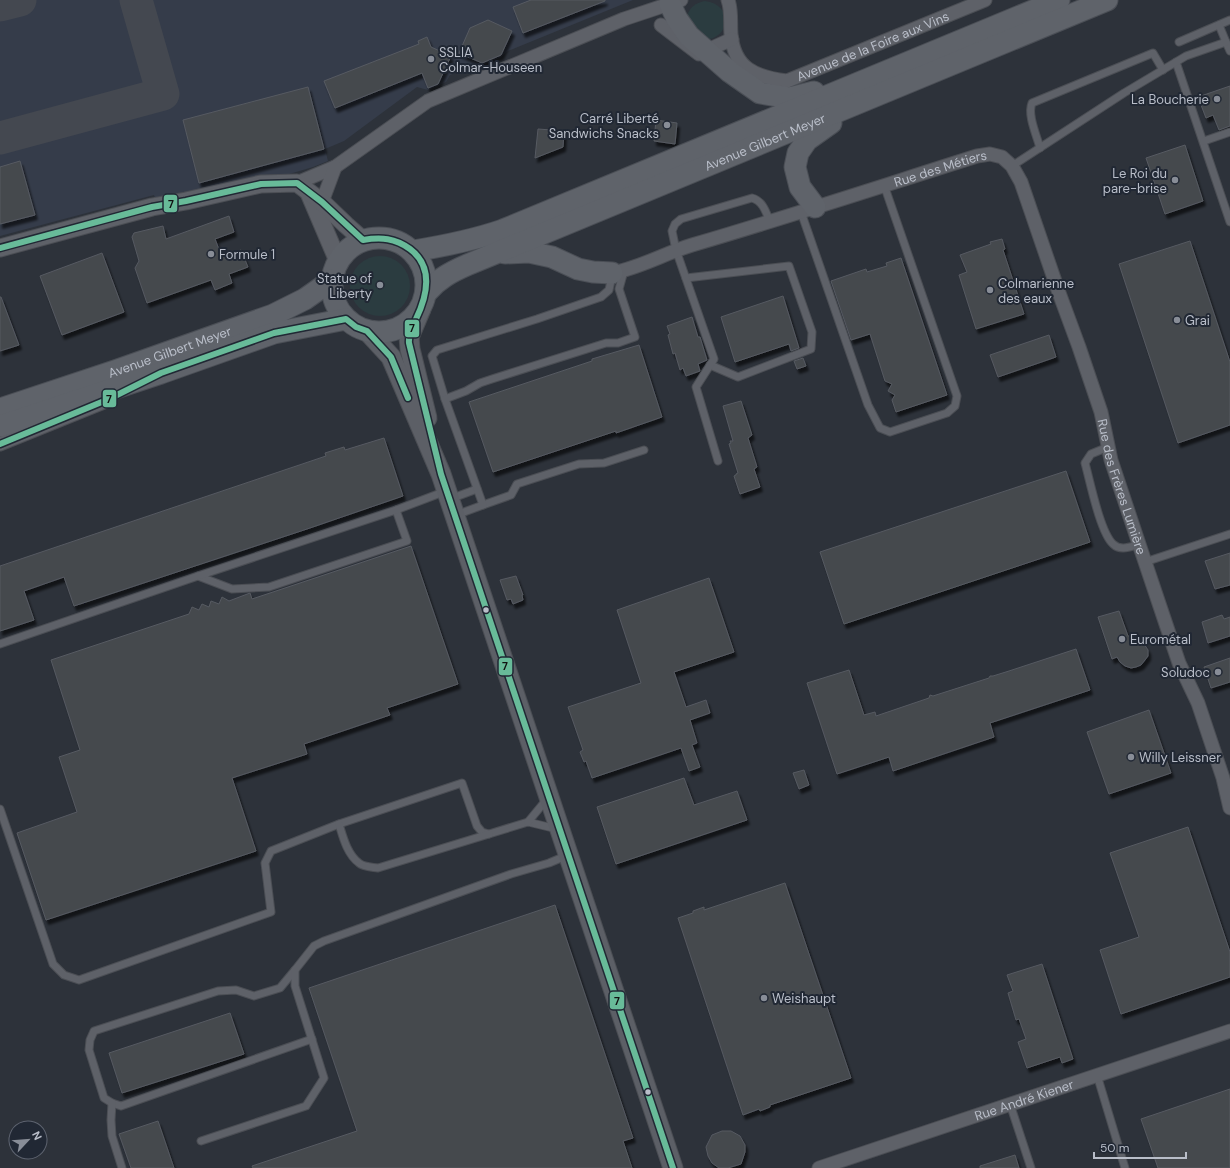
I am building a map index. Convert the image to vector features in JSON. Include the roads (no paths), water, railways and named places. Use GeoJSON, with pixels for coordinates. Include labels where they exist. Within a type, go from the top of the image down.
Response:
{"type":"FeatureCollection","features":[{"type":"Feature","properties":{"kind":"main road","name":"Avenue Gilbert Meyer"},"geometry":{"type":"LineString","coordinates":[[413,251],[460,243],[503,230],[1059,0]]}},
{"type":"Feature","properties":{"kind":"main road","name":"Avenue Gilbert Meyer"},"geometry":{"type":"LineString","coordinates":[[424,300],[436,282],[444,276],[494,253],[1107,0]]}},
{"type":"Feature","properties":{"kind":"main road"},"geometry":{"type":"LineString","coordinates":[[674,1],[677,19],[689,36],[730,72],[760,93],[790,98],[869,79]]}},
{"type":"Feature","properties":{"kind":"main road"},"geometry":{"type":"LineString","coordinates":[[808,210],[795,167],[798,153],[807,140],[855,104]]}},
{"type":"Feature","properties":{"kind":"main road"},"geometry":{"type":"LineString","coordinates":[[424,300],[411,321],[398,329],[383,333],[367,331],[356,327],[346,319],[337,308],[333,294],[335,270],[345,252],[364,240],[377,237],[390,238],[402,243],[413,251],[422,263],[427,277],[424,300],[409,337],[410,349],[448,495]]}},
{"type":"Feature","properties":{"kind":"main road"},"geometry":{"type":"LineString","coordinates":[[494,253],[528,252],[552,256],[578,269],[593,272],[618,272]]}},
{"type":"Feature","properties":{"kind":"main road","name":"Avenue Gilbert Meyer"},"geometry":{"type":"LineString","coordinates":[[0,409],[115,371],[273,315],[305,299],[335,270]]}},
{"type":"Feature","properties":{"kind":"main road","name":"Avenue Gilbert Meyer"},"geometry":{"type":"LineString","coordinates":[[0,426],[274,334],[346,319]]}},
{"type":"Feature","properties":{"kind":"main road"},"geometry":{"type":"LineString","coordinates":[[367,331],[391,357],[448,495],[673,1168]]}},
{"type":"Feature","properties":{"kind":"street","name":"Avenue de la Foire aux Vins"},"geometry":{"type":"LineString","coordinates":[[728,0],[734,51],[743,65],[755,74],[771,79],[787,81],[985,0]]}},
{"type":"Feature","properties":{"kind":"street"},"geometry":{"type":"LineString","coordinates":[[302,187],[335,167],[428,102],[624,19],[674,1]]}},
{"type":"Feature","properties":{"kind":"street"},"geometry":{"type":"LineString","coordinates":[[661,25],[698,54],[732,40]]}},
{"type":"Feature","properties":{"kind":"street","name":"Rue des Métiers"},"geometry":{"type":"LineString","coordinates":[[618,272],[634,268],[676,250],[770,222],[977,156],[990,154],[1002,157],[1012,166]]}},
{"type":"Feature","properties":{"kind":"street","name":"Rue des Frères Lumière"},"geometry":{"type":"LineString","coordinates":[[1012,166],[1021,182],[1101,412],[1111,460],[1179,663],[1198,703],[1226,777],[1230,808]]}},
{"type":"Feature","properties":{"kind":"street"},"geometry":{"type":"LineString","coordinates":[[322,202],[335,167]]}},
{"type":"Feature","properties":{"kind":"street"},"geometry":{"type":"LineString","coordinates":[[0,248],[152,207],[261,184],[302,187],[322,202],[364,240]]}},
{"type":"Feature","properties":{"kind":"street"},"geometry":{"type":"LineString","coordinates":[[302,187],[335,270]]}},
{"type":"Feature","properties":{"kind":"street"},"geometry":{"type":"LineString","coordinates":[[0,444],[109,399],[162,372]]}},
{"type":"Feature","properties":{"kind":"street","name":"Rue André Kiener"},"geometry":{"type":"LineString","coordinates":[[819,1168],[1230,1031]]}},
{"type":"Feature","properties":{"kind":"lane"},"geometry":{"type":"LineString","coordinates":[[1179,42],[1230,20]]}},
{"type":"Feature","properties":{"kind":"lane"},"geometry":{"type":"LineString","coordinates":[[1219,25],[1230,51]]}},
{"type":"Feature","properties":{"kind":"lane"},"geometry":{"type":"LineString","coordinates":[[1012,166],[1186,56],[1226,42]]}},
{"type":"Feature","properties":{"kind":"lane"},"geometry":{"type":"LineString","coordinates":[[1040,148],[1030,114],[1030,107],[1032,103],[1153,52],[1163,70]]}},
{"type":"Feature","properties":{"kind":"lane"},"geometry":{"type":"LineString","coordinates":[[1176,62],[1230,222]]}},
{"type":"Feature","properties":{"kind":"lane"},"geometry":{"type":"LineString","coordinates":[[1204,141],[1230,132]]}},
{"type":"Feature","properties":{"kind":"lane"},"geometry":{"type":"LineString","coordinates":[[808,210],[868,405],[880,428],[890,432],[947,413],[955,406],[957,396],[884,185]]}},
{"type":"Feature","properties":{"kind":"lane"},"geometry":{"type":"LineString","coordinates":[[718,461],[696,387],[714,359],[676,250],[672,231],[675,224],[681,219],[752,198],[758,200],[763,205],[770,222]]}},
{"type":"Feature","properties":{"kind":"lane"},"geometry":{"type":"LineString","coordinates":[[686,278],[789,266],[812,332],[811,349],[738,377],[710,365]]}},
{"type":"Feature","properties":{"kind":"lane"},"geometry":{"type":"LineString","coordinates":[[445,399],[466,391],[480,383],[606,343],[618,343],[635,337],[619,290],[618,272]]}},
{"type":"Feature","properties":{"kind":"lane"},"geometry":{"type":"LineString","coordinates":[[483,506],[445,399],[432,356],[437,350],[602,297],[609,290],[618,272]]}},
{"type":"Feature","properties":{"kind":"lane"},"geometry":{"type":"LineString","coordinates":[[1108,446],[1091,454],[1085,463],[1103,528],[1113,544],[1120,548],[1139,544]]}},
{"type":"Feature","properties":{"kind":"lane"},"geometry":{"type":"LineString","coordinates":[[448,495],[483,506],[511,495],[517,484],[579,464],[604,463],[644,450]]}},
{"type":"Feature","properties":{"kind":"lane"},"geometry":{"type":"LineString","coordinates":[[0,644],[396,510],[448,495],[477,489]]}},
{"type":"Feature","properties":{"kind":"lane"},"geometry":{"type":"LineString","coordinates":[[198,576],[232,589],[269,587],[407,541],[396,510]]}},
{"type":"Feature","properties":{"kind":"lane"},"geometry":{"type":"LineString","coordinates":[[1145,562],[1230,534]]}},
{"type":"Feature","properties":{"kind":"lane"},"geometry":{"type":"LineString","coordinates":[[0,809],[53,964],[64,975],[79,980],[271,912],[265,863],[271,851],[339,824],[462,783],[477,826],[482,832],[489,834]]}},
{"type":"Feature","properties":{"kind":"lane"},"geometry":{"type":"LineString","coordinates":[[528,822],[549,796]]}},
{"type":"Feature","properties":{"kind":"lane"},"geometry":{"type":"LineString","coordinates":[[339,824],[344,841],[351,854],[360,864],[378,868],[528,822],[560,830]]}},
{"type":"Feature","properties":{"kind":"lane"},"geometry":{"type":"LineString","coordinates":[[312,1039],[121,1106],[104,1098],[89,1050],[90,1040],[94,1031],[218,991],[236,990],[254,996],[280,988],[314,946],[324,941],[511,874],[549,863],[568,855]]}},
{"type":"Feature","properties":{"kind":"lane"},"geometry":{"type":"LineString","coordinates":[[201,1141],[306,1106],[324,1078],[295,986],[295,970]]}},
{"type":"Feature","properties":{"kind":"lane"},"geometry":{"type":"LineString","coordinates":[[1097,1075],[1125,1168]]}},
{"type":"Feature","properties":{"kind":"lane"},"geometry":{"type":"LineString","coordinates":[[112,1103],[112,1136],[122,1168]]}},
{"type":"Feature","properties":{"kind":"lane"},"geometry":{"type":"LineString","coordinates":[[1010,1104],[1031,1168]]}},
{"type":"Feature","properties":{"kind":"place","name":"SSLIA Colmar-Houseen"},"geometry":{"type":"Point","coordinates":[431,59]}},
{"type":"Feature","properties":{"kind":"place","name":"La Boucherie"},"geometry":{"type":"Point","coordinates":[1217,99]}},
{"type":"Feature","properties":{"kind":"place","name":"Carré Liberté Sandwichs Snacks"},"geometry":{"type":"Point","coordinates":[667,125]}},
{"type":"Feature","properties":{"kind":"place","name":"Le Roi du pare-brise"},"geometry":{"type":"Point","coordinates":[1175,180]}},
{"type":"Feature","properties":{"kind":"place","name":"Formule 1"},"geometry":{"type":"Point","coordinates":[211,254]}},
{"type":"Feature","properties":{"kind":"place","name":"Statue of Liberty"},"geometry":{"type":"Point","coordinates":[380,285]}},
{"type":"Feature","properties":{"kind":"place","name":"Colmarienne des eaux"},"geometry":{"type":"Point","coordinates":[990,290]}},
{"type":"Feature","properties":{"kind":"place","name":"Grai"},"geometry":{"type":"Point","coordinates":[1177,320]}},
{"type":"Feature","properties":{"kind":"place","name":"Eurométal"},"geometry":{"type":"Point","coordinates":[1122,639]}},
{"type":"Feature","properties":{"kind":"place","name":"Soludoc"},"geometry":{"type":"Point","coordinates":[1218,672]}},
{"type":"Feature","properties":{"kind":"place","name":"Willy Leissner"},"geometry":{"type":"Point","coordinates":[1131,757]}},
{"type":"Feature","properties":{"kind":"place","name":"Weishaupt"},"geometry":{"type":"Point","coordinates":[764,998]}}]}
